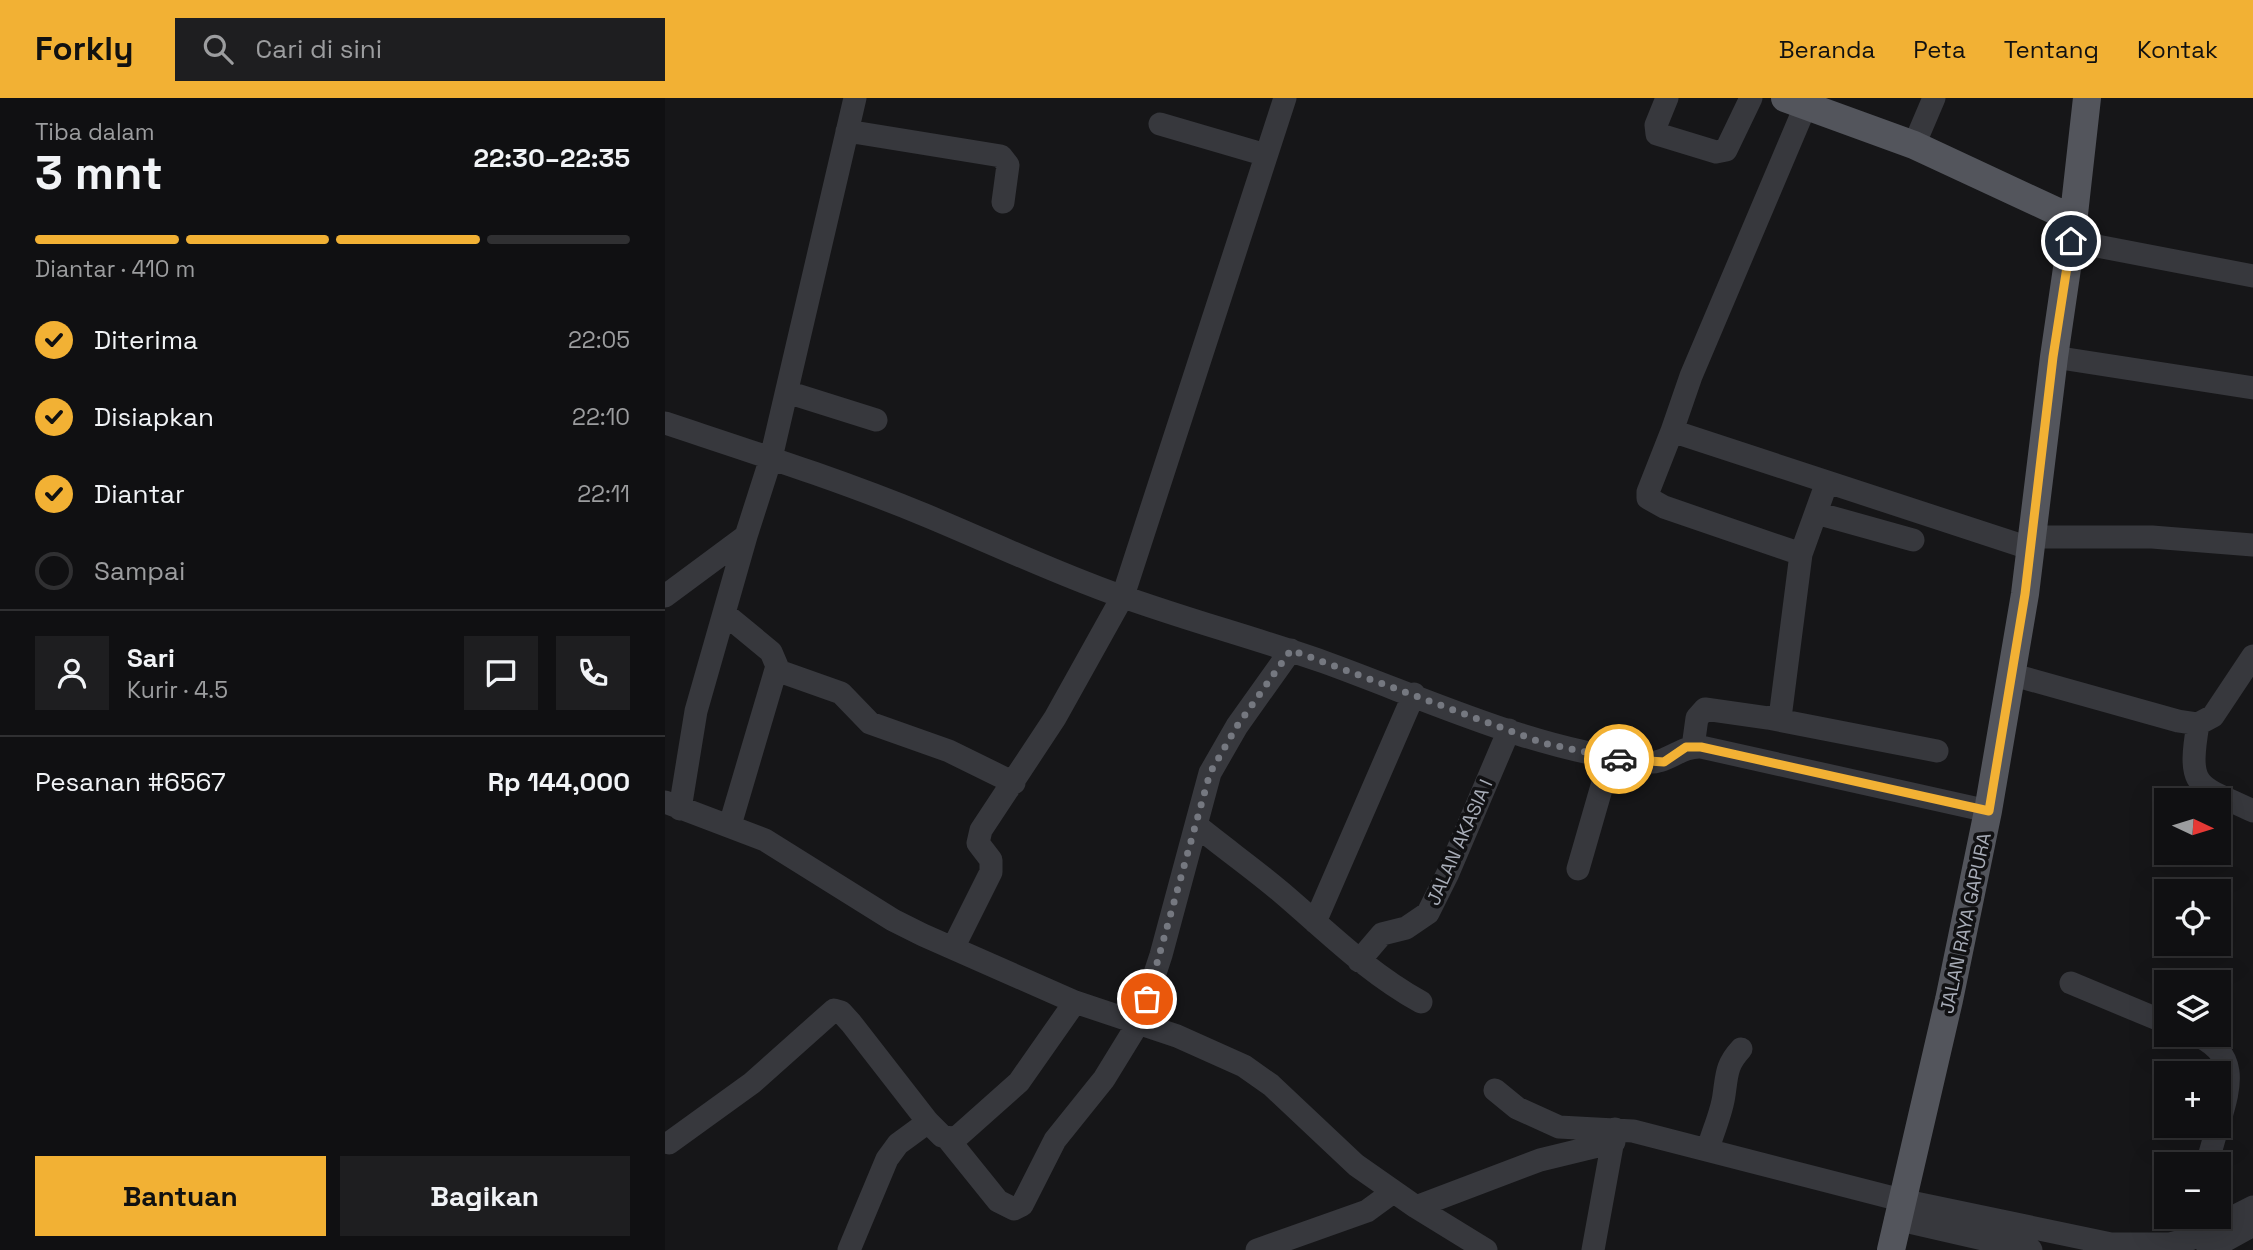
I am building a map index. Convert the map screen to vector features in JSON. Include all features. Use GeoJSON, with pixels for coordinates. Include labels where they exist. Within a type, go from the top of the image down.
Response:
{"type":"FeatureCollection","features":[{"type":"Feature","properties":{"kind":"main road","name":"JALAN RAYA GAPURA"},"geometry":{"type":"LineString","coordinates":[[1891,1250],[1949,1000],[1989,811],[2025,594],[2087,98]]}},
{"type":"Feature","properties":{"kind":"main road"},"geometry":{"type":"LineString","coordinates":[[1795,102],[1914,145],[2072,230]]}},
{"type":"Feature","properties":{"kind":"street"},"geometry":{"type":"LineString","coordinates":[[855,98],[771,458],[745,536],[696,711],[673,806],[730,825],[799,859],[893,920],[953,948],[1075,1002],[1212,1049],[1244,1066],[1271,1085],[1356,1165],[1406,1201],[1486,1250]]}},
{"type":"Feature","properties":{"kind":"street"},"geometry":{"type":"LineString","coordinates":[[953,948],[991,872],[991,860],[978,843],[979,835],[1055,718],[1123,596],[1285,98]]}},
{"type":"Feature","properties":{"kind":"street"},"geometry":{"type":"LineString","coordinates":[[1667,98],[1656,125],[1657,134],[1716,152],[1726,150],[1751,98]]}},
{"type":"Feature","properties":{"kind":"street"},"geometry":{"type":"LineString","coordinates":[[1914,145],[1934,98]]}},
{"type":"Feature","properties":{"kind":"street"},"geometry":{"type":"LineString","coordinates":[[1795,102],[1691,376],[1648,498],[1664,508],[1801,554]]}},
{"type":"Feature","properties":{"kind":"street"},"geometry":{"type":"LineString","coordinates":[[1160,124],[1266,155]]}},
{"type":"Feature","properties":{"kind":"street"},"geometry":{"type":"LineString","coordinates":[[847,131],[1002,156],[1008,165],[1003,202]]}},
{"type":"Feature","properties":{"kind":"street"},"geometry":{"type":"LineString","coordinates":[[2072,230],[2253,276]]}},
{"type":"Feature","properties":{"kind":"street"},"geometry":{"type":"LineString","coordinates":[[2053,357],[2253,388]]}},
{"type":"Feature","properties":{"kind":"street"},"geometry":{"type":"LineString","coordinates":[[787,392],[876,420]]}},
{"type":"Feature","properties":{"kind":"street"},"geometry":{"type":"LineString","coordinates":[[665,423],[771,458],[924,514],[1123,596],[1291,650],[1562,748],[1610,758],[1654,763],[1664,762],[1686,747],[1693,747],[1989,811]]}},
{"type":"Feature","properties":{"kind":"street"},"geometry":{"type":"LineString","coordinates":[[1672,431],[1827,482],[2030,543],[2152,537],[2253,545]]}},
{"type":"Feature","properties":{"kind":"street"},"geometry":{"type":"LineString","coordinates":[[1768,718],[1777,716],[1781,710],[1801,554],[1827,482]]}},
{"type":"Feature","properties":{"kind":"street"},"geometry":{"type":"LineString","coordinates":[[1816,513],[1913,540]]}},
{"type":"Feature","properties":{"kind":"street"},"geometry":{"type":"LineString","coordinates":[[665,596],[745,536]]}},
{"type":"Feature","properties":{"kind":"street"},"geometry":{"type":"LineString","coordinates":[[725,614],[776,659],[776,670],[730,825]]}},
{"type":"Feature","properties":{"kind":"street"},"geometry":{"type":"LineString","coordinates":[[669,1143],[752,1083],[834,1010],[841,1012],[851,1023],[928,1122],[949,1139],[998,1201],[1014,1209],[1022,1205],[1055,1140],[1104,1079],[1139,1022],[1161,955],[1210,773],[1218,756],[1291,650]]}},
{"type":"Feature","properties":{"kind":"street"},"geometry":{"type":"LineString","coordinates":[[2010,674],[2178,721],[2198,724],[2213,716],[2253,656]]}},
{"type":"Feature","properties":{"kind":"street"},"geometry":{"type":"LineString","coordinates":[[776,670],[841,693],[870,723],[949,751],[1014,783]]}},
{"type":"Feature","properties":{"kind":"street"},"geometry":{"type":"LineString","coordinates":[[1315,922],[1414,694]]}},
{"type":"Feature","properties":{"kind":"street"},"geometry":{"type":"LineString","coordinates":[[1693,747],[1697,718],[1705,709],[1768,718],[1937,751]]}},
{"type":"Feature","properties":{"kind":"street"},"geometry":{"type":"LineString","coordinates":[[2198,724],[2192,760],[2194,774],[2201,784],[2213,792],[2253,811]]}},
{"type":"Feature","properties":{"kind":"street","name":"JALAN AKASIA I"},"geometry":{"type":"LineString","coordinates":[[1359,961],[1382,934],[1406,928],[1428,913],[1509,730]]}},
{"type":"Feature","properties":{"kind":"street"},"geometry":{"type":"LineString","coordinates":[[1578,869],[1610,758]]}},
{"type":"Feature","properties":{"kind":"street"},"geometry":{"type":"LineString","coordinates":[[1196,825],[1359,961],[1421,1002]]}},
{"type":"Feature","properties":{"kind":"street"},"geometry":{"type":"LineString","coordinates":[[2071,984],[2154,1018]]}},
{"type":"Feature","properties":{"kind":"street"},"geometry":{"type":"LineString","coordinates":[[949,1139],[961,1135],[1019,1082],[1075,1002]]}},
{"type":"Feature","properties":{"kind":"street"},"geometry":{"type":"LineString","coordinates":[[2215,1047],[2221,1051],[2225,1061]]}},
{"type":"Feature","properties":{"kind":"street"},"geometry":{"type":"LineString","coordinates":[[1708,1149],[1724,1094],[1723,1084],[1733,1059],[1741,1049]]}},
{"type":"Feature","properties":{"kind":"street"},"geometry":{"type":"LineString","coordinates":[[1495,1090],[1517,1108],[1547,1124],[1708,1149],[2031,1250]]}},
{"type":"Feature","properties":{"kind":"street"},"geometry":{"type":"LineString","coordinates":[[849,1250],[887,1159],[898,1144],[928,1122]]}},
{"type":"Feature","properties":{"kind":"street"},"geometry":{"type":"LineString","coordinates":[[1258,1250],[1367,1210],[1406,1201],[1614,1135]]}},
{"type":"Feature","properties":{"kind":"street"},"geometry":{"type":"LineString","coordinates":[[1593,1250],[1614,1135]]}},
{"type":"Feature","properties":{"kind":"street"},"geometry":{"type":"LineString","coordinates":[[2194,1242],[2253,1206]]}},
{"type":"Feature","properties":{"kind":"street"},"geometry":{"type":"LineString","coordinates":[[1899,1209],[2111,1244],[2194,1242],[2253,1226]]}},
{"type":"Feature","properties":{"kind":"way so far"},"geometry":{"type":"LineString","coordinates":[[1147,999],[1210,773],[1237,726],[1291,650],[1543,743],[1619,759]]}},
{"type":"Feature","properties":{"kind":"route"},"geometry":{"type":"LineString","coordinates":[[1619,759],[1664,762],[1686,747],[1701,747],[1989,811],[2025,594],[2053,357],[2071,241]]}}]}
